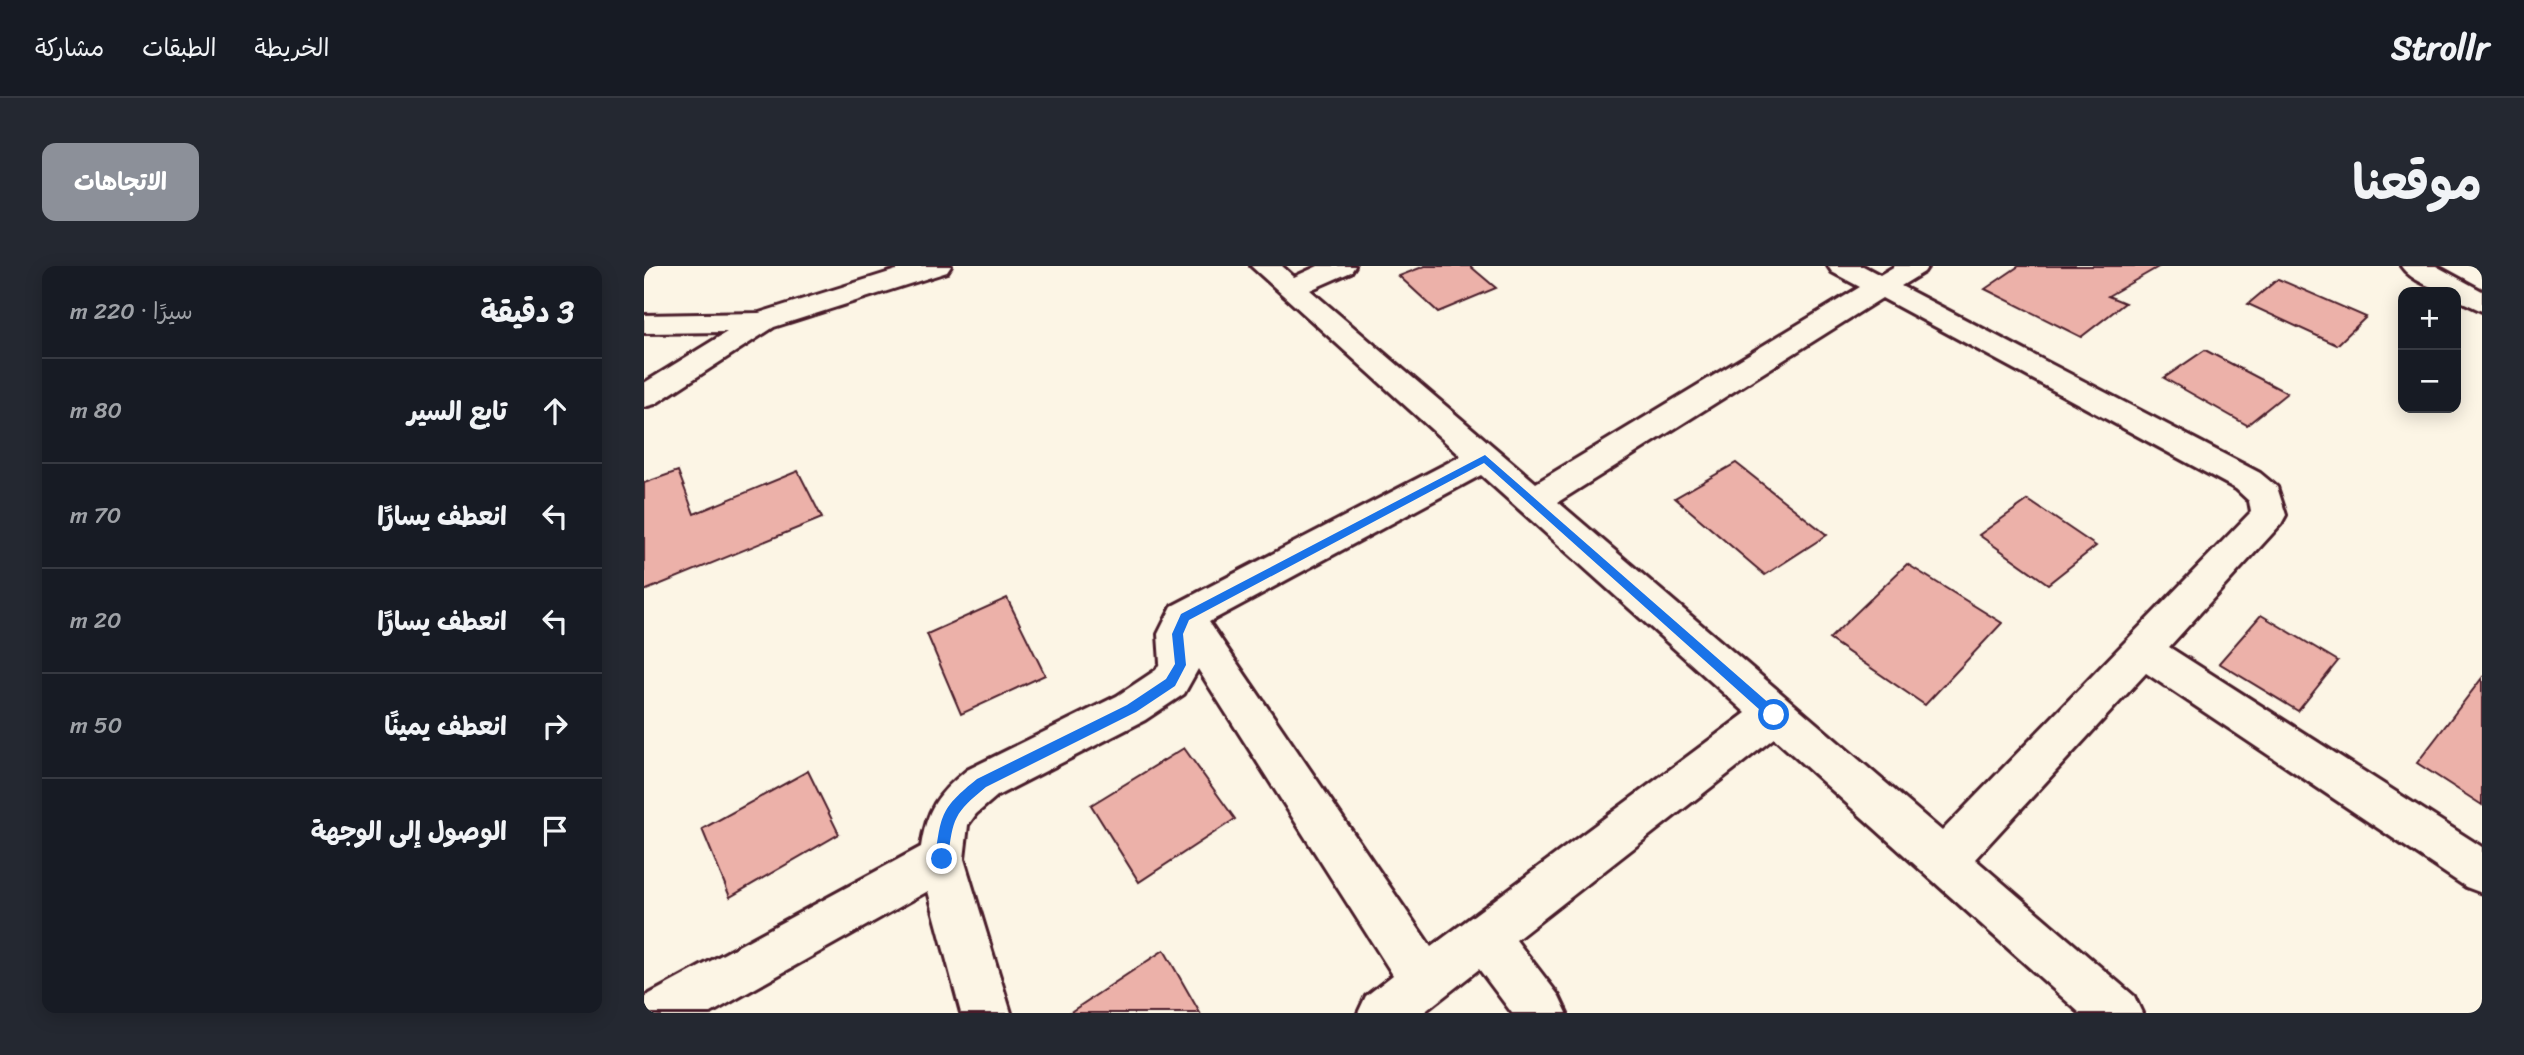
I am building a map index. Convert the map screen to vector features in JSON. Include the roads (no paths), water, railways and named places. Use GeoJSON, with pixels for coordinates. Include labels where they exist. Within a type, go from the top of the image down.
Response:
{"type":"FeatureCollection","features":[{"type":"Feature","properties":{"kind":"street"},"geometry":{"type":"LineString","coordinates":[[644,397],[764,321],[937,266]]}},
{"type":"Feature","properties":{"kind":"street"},"geometry":{"type":"LineString","coordinates":[[1278,277],[1341,266]]}},
{"type":"Feature","properties":{"kind":"street"},"geometry":{"type":"LineString","coordinates":[[1842,266],[2248,481],[2265,496],[2269,514],[1943,862]]}},
{"type":"Feature","properties":{"kind":"street"},"geometry":{"type":"LineString","coordinates":[[1533,500],[1914,266]]}},
{"type":"Feature","properties":{"kind":"street"},"geometry":{"type":"LineString","coordinates":[[2415,266],[2480,297]]}},
{"type":"Feature","properties":{"kind":"street"},"geometry":{"type":"LineString","coordinates":[[1278,277],[1774,715],[2117,1013]]}},
{"type":"Feature","properties":{"kind":"street"},"geometry":{"type":"LineString","coordinates":[[644,324],[764,321]]}},
{"type":"Feature","properties":{"kind":"street"},"geometry":{"type":"LineString","coordinates":[[986,1013],[942,859],[947,820],[961,800],[982,783],[1131,708],[1170,682],[1180,665],[1177,634],[1185,617],[1485,458]]}},
{"type":"Feature","properties":{"kind":"street"},"geometry":{"type":"LineString","coordinates":[[1185,617],[1425,981]]}},
{"type":"Feature","properties":{"kind":"street"},"geometry":{"type":"LineString","coordinates":[[2142,650],[2482,872]]}},
{"type":"Feature","properties":{"kind":"street"},"geometry":{"type":"LineString","coordinates":[[1383,1013],[1774,715]]}},
{"type":"Feature","properties":{"kind":"street"},"geometry":{"type":"LineString","coordinates":[[663,1013],[942,859]]}},
{"type":"Feature","properties":{"kind":"street"},"geometry":{"type":"LineString","coordinates":[[1484,936],[1542,1013]]}}]}
